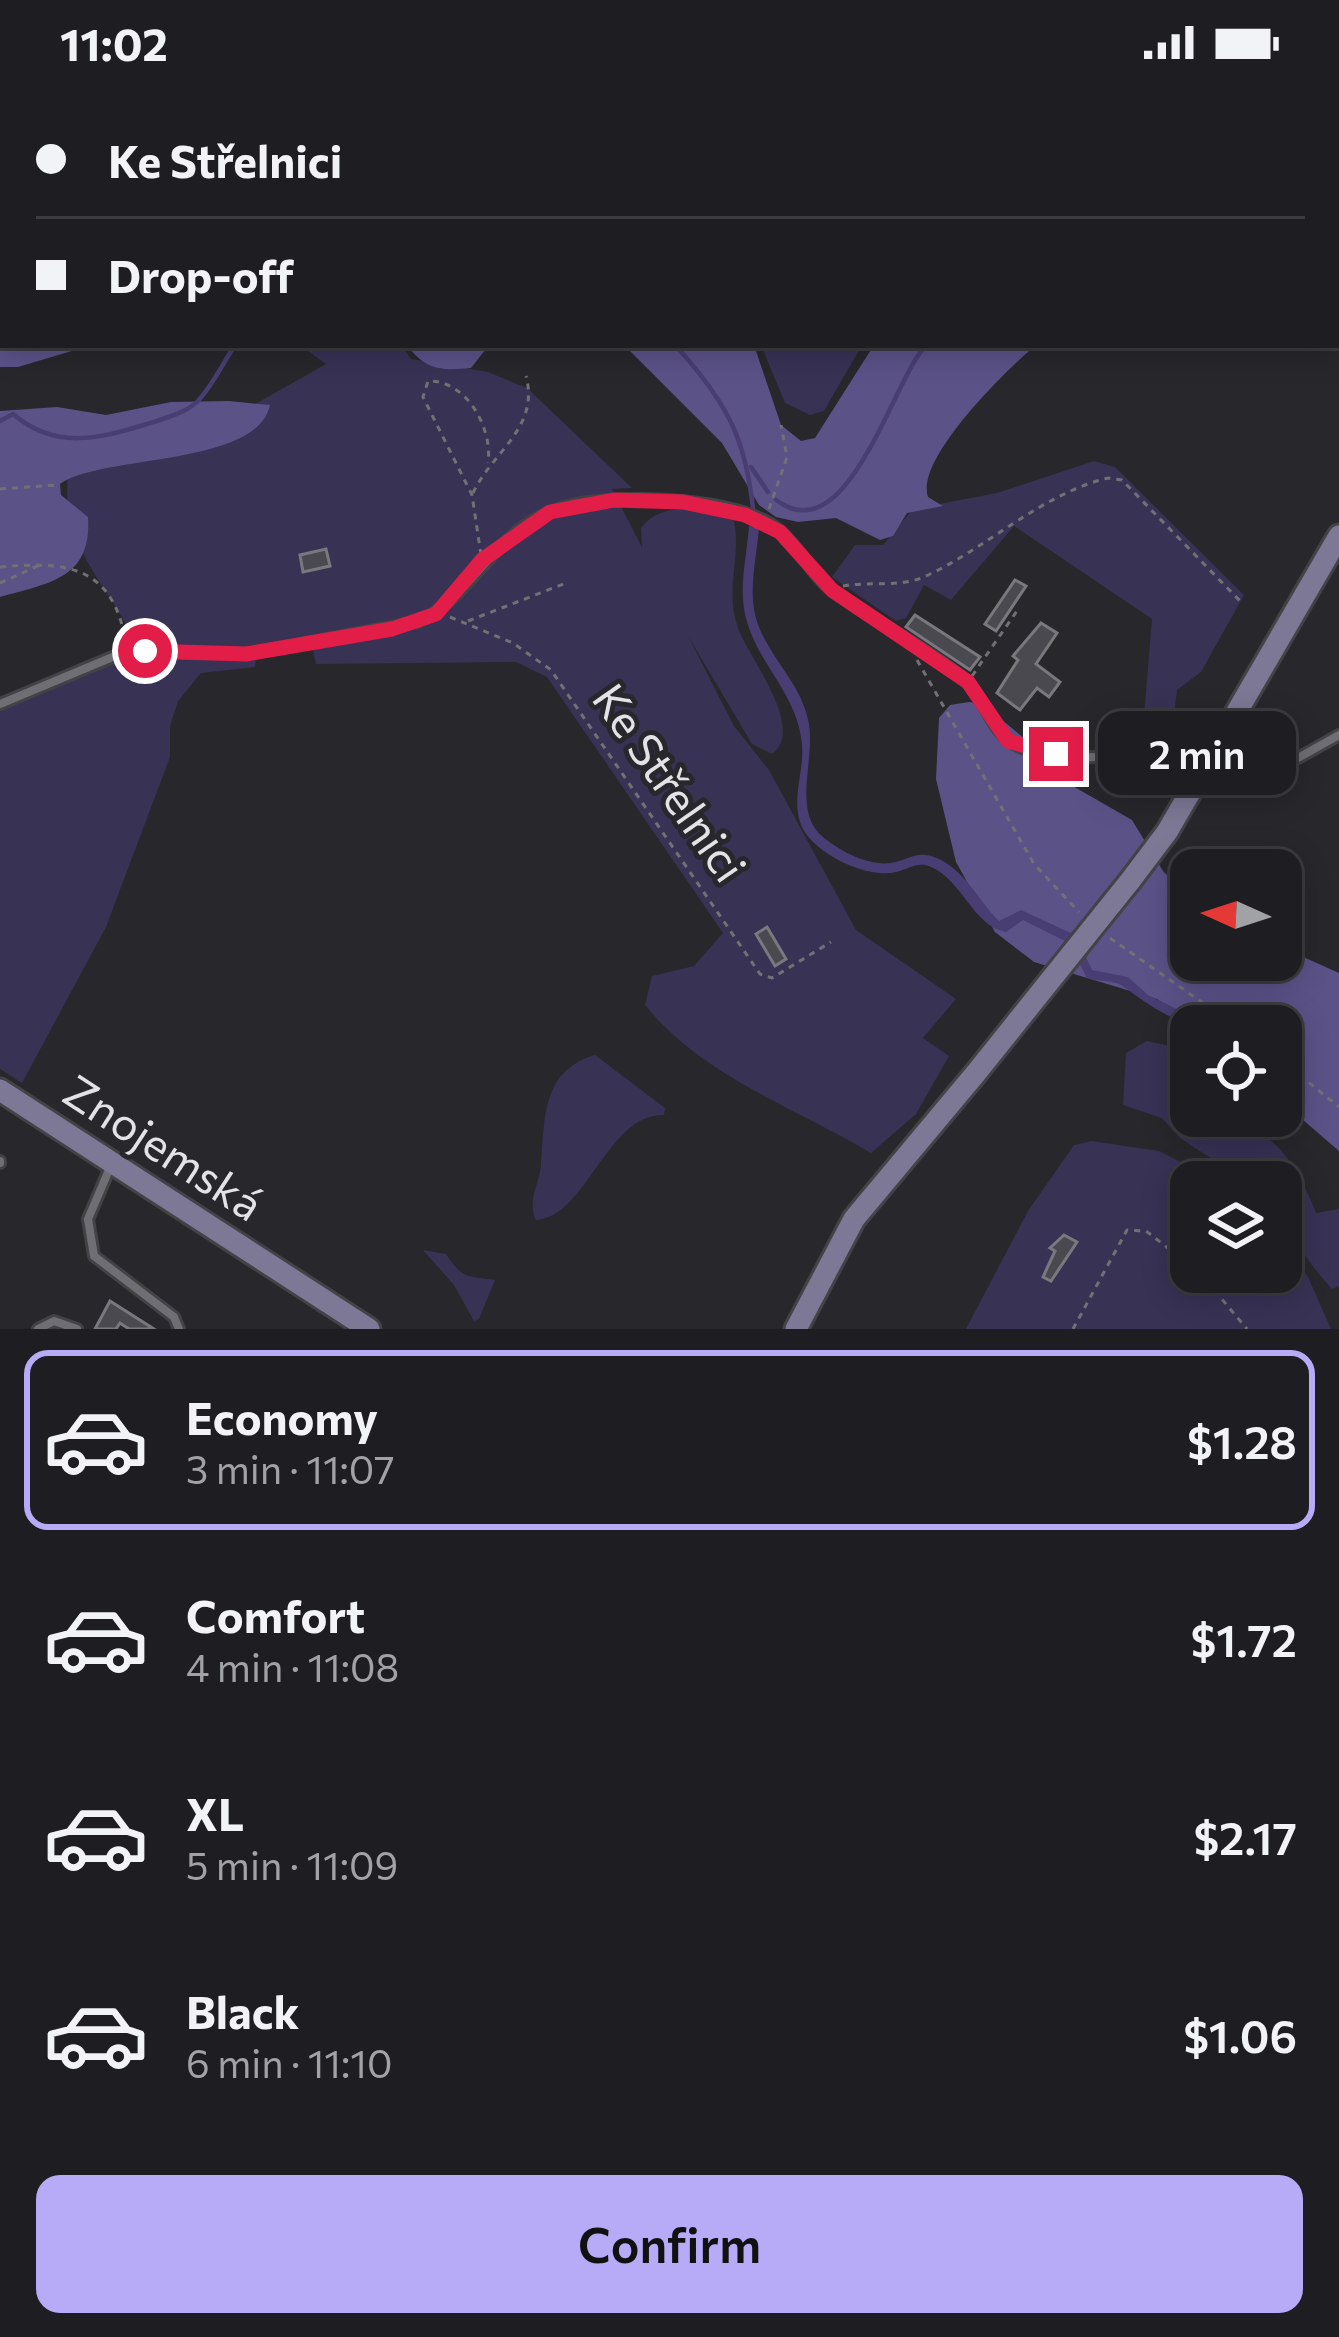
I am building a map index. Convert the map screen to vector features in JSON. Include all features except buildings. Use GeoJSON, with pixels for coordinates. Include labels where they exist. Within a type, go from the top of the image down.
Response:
{"type":"FeatureCollection","features":[{"type":"Feature","properties":{"kind":"main road"},"geometry":{"type":"LineString","coordinates":[[796,1329],[854,1220],[1167,832],[1339,536]]}},
{"type":"Feature","properties":{"kind":"main road","name":"Znojemská"},"geometry":{"type":"LineString","coordinates":[[0,1090],[369,1329]]}},
{"type":"Feature","properties":{"kind":"lane"},"geometry":{"type":"LineString","coordinates":[[0,704],[127,651],[285,650],[392,629],[436,614],[482,560],[550,512],[614,500],[683,502],[764,522],[832,590],[968,682],[1008,741],[1040,752],[1154,749],[1173,743],[1185,718],[1199,718],[1270,753],[1298,758],[1339,735]]}},
{"type":"Feature","properties":{"kind":"lane"},"geometry":{"type":"LineString","coordinates":[[112,1161],[88,1219],[94,1256],[174,1317],[178,1329]]}},
{"type":"Feature","properties":{"kind":"lane"},"geometry":{"type":"LineString","coordinates":[[38,1329],[53,1321],[76,1329]]}},
{"type":"Feature","properties":{"kind":"path"},"geometry":{"type":"LineString","coordinates":[[472,495],[488,463],[522,427],[529,402],[526,376]]}},
{"type":"Feature","properties":{"kind":"path"},"geometry":{"type":"LineString","coordinates":[[482,560],[472,495],[423,397],[428,381],[442,381],[458,391],[479,416],[490,446],[488,463]]}},
{"type":"Feature","properties":{"kind":"path"},"geometry":{"type":"LineString","coordinates":[[764,522],[787,457],[781,425]]}},
{"type":"Feature","properties":{"kind":"path"},"geometry":{"type":"LineString","coordinates":[[832,590],[911,582],[981,540],[1108,478],[1122,480],[1242,604]]}},
{"type":"Feature","properties":{"kind":"path"},"geometry":{"type":"LineString","coordinates":[[0,489],[56,485]]}},
{"type":"Feature","properties":{"kind":"path"},"geometry":{"type":"LineString","coordinates":[[0,584],[44,563]]}},
{"type":"Feature","properties":{"kind":"path"},"geometry":{"type":"LineString","coordinates":[[0,567],[44,563],[82,570],[123,624],[127,651]]}},
{"type":"Feature","properties":{"kind":"path"},"geometry":{"type":"LineString","coordinates":[[467,622],[566,583]]}},
{"type":"Feature","properties":{"kind":"path"},"geometry":{"type":"LineString","coordinates":[[968,682],[1019,608]]}},
{"type":"Feature","properties":{"kind":"path","name":"Ke Střelnici"},"geometry":{"type":"LineString","coordinates":[[436,614],[467,622],[536,655],[551,670],[760,974],[772,978],[831,942]]}},
{"type":"Feature","properties":{"kind":"path"},"geometry":{"type":"LineString","coordinates":[[913,643],[919,669],[1034,864],[1089,921]]}},
{"type":"Feature","properties":{"kind":"path"},"geometry":{"type":"LineString","coordinates":[[1103,933],[1206,1005]]}},
{"type":"Feature","properties":{"kind":"path"},"geometry":{"type":"LineString","coordinates":[[1302,1077],[1339,1107]]}},
{"type":"Feature","properties":{"kind":"path"},"geometry":{"type":"LineString","coordinates":[[1073,1329],[1127,1230],[1146,1231],[1170,1250]]}},
{"type":"Feature","properties":{"kind":"path"},"geometry":{"type":"LineString","coordinates":[[1217,1293],[1247,1329]]}},
{"type":"Feature","properties":{"kind":"shaded area"},"geometry":{"type":"Polygon","coordinates":[[[0,348],[82,348],[18,367],[0,367],[0,348]]]}},
{"type":"Feature","properties":{"kind":"shaded area"},"geometry":{"type":"Polygon","coordinates":[[[304,348],[404,348],[411,359],[488,372],[527,388],[632,488],[612,489],[642,547],[641,528],[660,513],[698,510],[734,521],[736,620],[774,696],[783,729],[781,743],[772,754],[752,744],[688,636],[734,726],[769,770],[856,930],[956,999],[923,1038],[949,1056],[916,1114],[871,1153],[721,1071],[668,1030],[645,1005],[652,976],[694,966],[723,933],[547,677],[516,662],[316,664],[310,635],[240,648],[136,643],[79,544],[67,500],[68,475],[163,456],[326,364],[304,348]]]}},
{"type":"Feature","properties":{"kind":"shaded area"},"geometry":{"type":"Polygon","coordinates":[[[410,348],[487,348],[471,368],[434,367],[410,348]]]}},
{"type":"Feature","properties":{"kind":"shaded area"},"geometry":{"type":"Polygon","coordinates":[[[627,348],[755,348],[781,425],[801,441],[815,438],[872,348],[1033,348],[966,416],[935,461],[928,497],[943,506],[907,513],[893,536],[880,540],[836,518],[798,522],[776,517],[759,505],[722,443],[627,348]]]}},
{"type":"Feature","properties":{"kind":"shaded area"},"geometry":{"type":"Polygon","coordinates":[[[762,348],[860,348],[824,411],[810,415],[785,403],[762,348]]]}},
{"type":"Feature","properties":{"kind":"shaded area"},"geometry":{"type":"Polygon","coordinates":[[[171,402],[270,405],[259,425],[238,439],[60,484],[61,495],[88,517],[83,554],[64,575],[0,597],[0,411],[57,407],[106,415],[171,402]]]}},
{"type":"Feature","properties":{"kind":"shaded area"},"geometry":{"type":"Polygon","coordinates":[[[1094,461],[1115,467],[1244,595],[1201,672],[1177,690],[1174,716],[1153,732],[1144,716],[1152,619],[1014,526],[951,600],[924,585],[906,618],[896,621],[832,577],[855,545],[883,545],[913,509],[997,493],[1094,461]]]}},
{"type":"Feature","properties":{"kind":"shaded area"},"geometry":{"type":"Polygon","coordinates":[[[749,526],[759,527],[755,615],[805,710],[810,738],[807,800],[814,826],[823,837],[873,862],[922,855],[945,862],[999,921],[1021,910],[1075,935],[1092,970],[1128,977],[1170,1006],[1170,1016],[1120,984],[1087,978],[1069,943],[1023,920],[1006,932],[985,922],[951,882],[931,867],[917,865],[885,873],[863,870],[829,855],[812,841],[797,807],[802,756],[799,726],[752,635],[743,584],[749,526]]]}},
{"type":"Feature","properties":{"kind":"shaded area"},"geometry":{"type":"Polygon","coordinates":[[[146,655],[256,657],[255,667],[201,673],[178,701],[170,726],[170,757],[106,927],[22,1083],[0,1069],[0,711],[89,669],[146,655]]]}},
{"type":"Feature","properties":{"kind":"shaded area"},"geometry":{"type":"Polygon","coordinates":[[[983,704],[1062,770],[1071,785],[1132,820],[1170,878],[1170,981],[1302,981],[1302,956],[1339,973],[1339,1151],[1302,1119],[1302,1005],[1170,1008],[1157,999],[1034,962],[995,932],[956,862],[936,779],[939,718],[950,705],[983,704]]]}},
{"type":"Feature","properties":{"kind":"shaded area"},"geometry":{"type":"Polygon","coordinates":[[[1147,1041],[1170,1049],[1170,1127],[1162,1118],[1123,1105],[1126,1053],[1147,1041]]]}},
{"type":"Feature","properties":{"kind":"shaded area"},"geometry":{"type":"Polygon","coordinates":[[[595,1055],[665,1108],[664,1115],[644,1119],[627,1130],[570,1202],[554,1215],[536,1220],[533,1200],[549,1099],[564,1072],[595,1055]]]}},
{"type":"Feature","properties":{"kind":"shaded area"},"geometry":{"type":"Polygon","coordinates":[[[1266,1137],[1289,1161],[1215,1161],[1180,1138],[1266,1137]]]}},
{"type":"Feature","properties":{"kind":"shaded area"},"geometry":{"type":"Polygon","coordinates":[[[1092,1141],[1159,1151],[1179,1161],[1170,1161],[1170,1293],[1302,1293],[1302,1268],[1331,1329],[966,1329],[1028,1211],[1074,1145],[1092,1141]]]}},
{"type":"Feature","properties":{"kind":"shaded area"},"geometry":{"type":"Polygon","coordinates":[[[1302,1182],[1316,1213],[1339,1209],[1339,1286],[1332,1289],[1302,1249],[1302,1182]]]}},
{"type":"Feature","properties":{"kind":"shaded area"},"geometry":{"type":"Polygon","coordinates":[[[423,1250],[446,1254],[467,1275],[495,1280],[479,1319],[474,1321],[454,1285],[423,1250]]]}},
{"type":"Feature","properties":{"kind":"waterway"},"geometry":{"type":"LineString","coordinates":[[0,421],[13,414],[45,433],[77,438],[160,420],[198,401],[233,348]]}},
{"type":"Feature","properties":{"kind":"waterway"},"geometry":{"type":"LineString","coordinates":[[678,348],[711,388],[734,429],[748,474],[755,530]]}},
{"type":"Feature","properties":{"kind":"waterway"},"geometry":{"type":"LineString","coordinates":[[776,500],[802,510],[825,504],[846,484],[924,348]]}},
{"type":"Feature","properties":{"kind":"waterway"},"geometry":{"type":"LineString","coordinates":[[751,467],[768,492]]}},
{"type":"Feature","properties":{"kind":"route"},"geometry":{"type":"LineString","coordinates":[[145,651],[246,654],[285,650],[418,622],[436,614],[482,560],[550,512],[626,499],[683,502],[766,522],[832,590],[968,682],[1008,741],[1056,754]]}}]}
